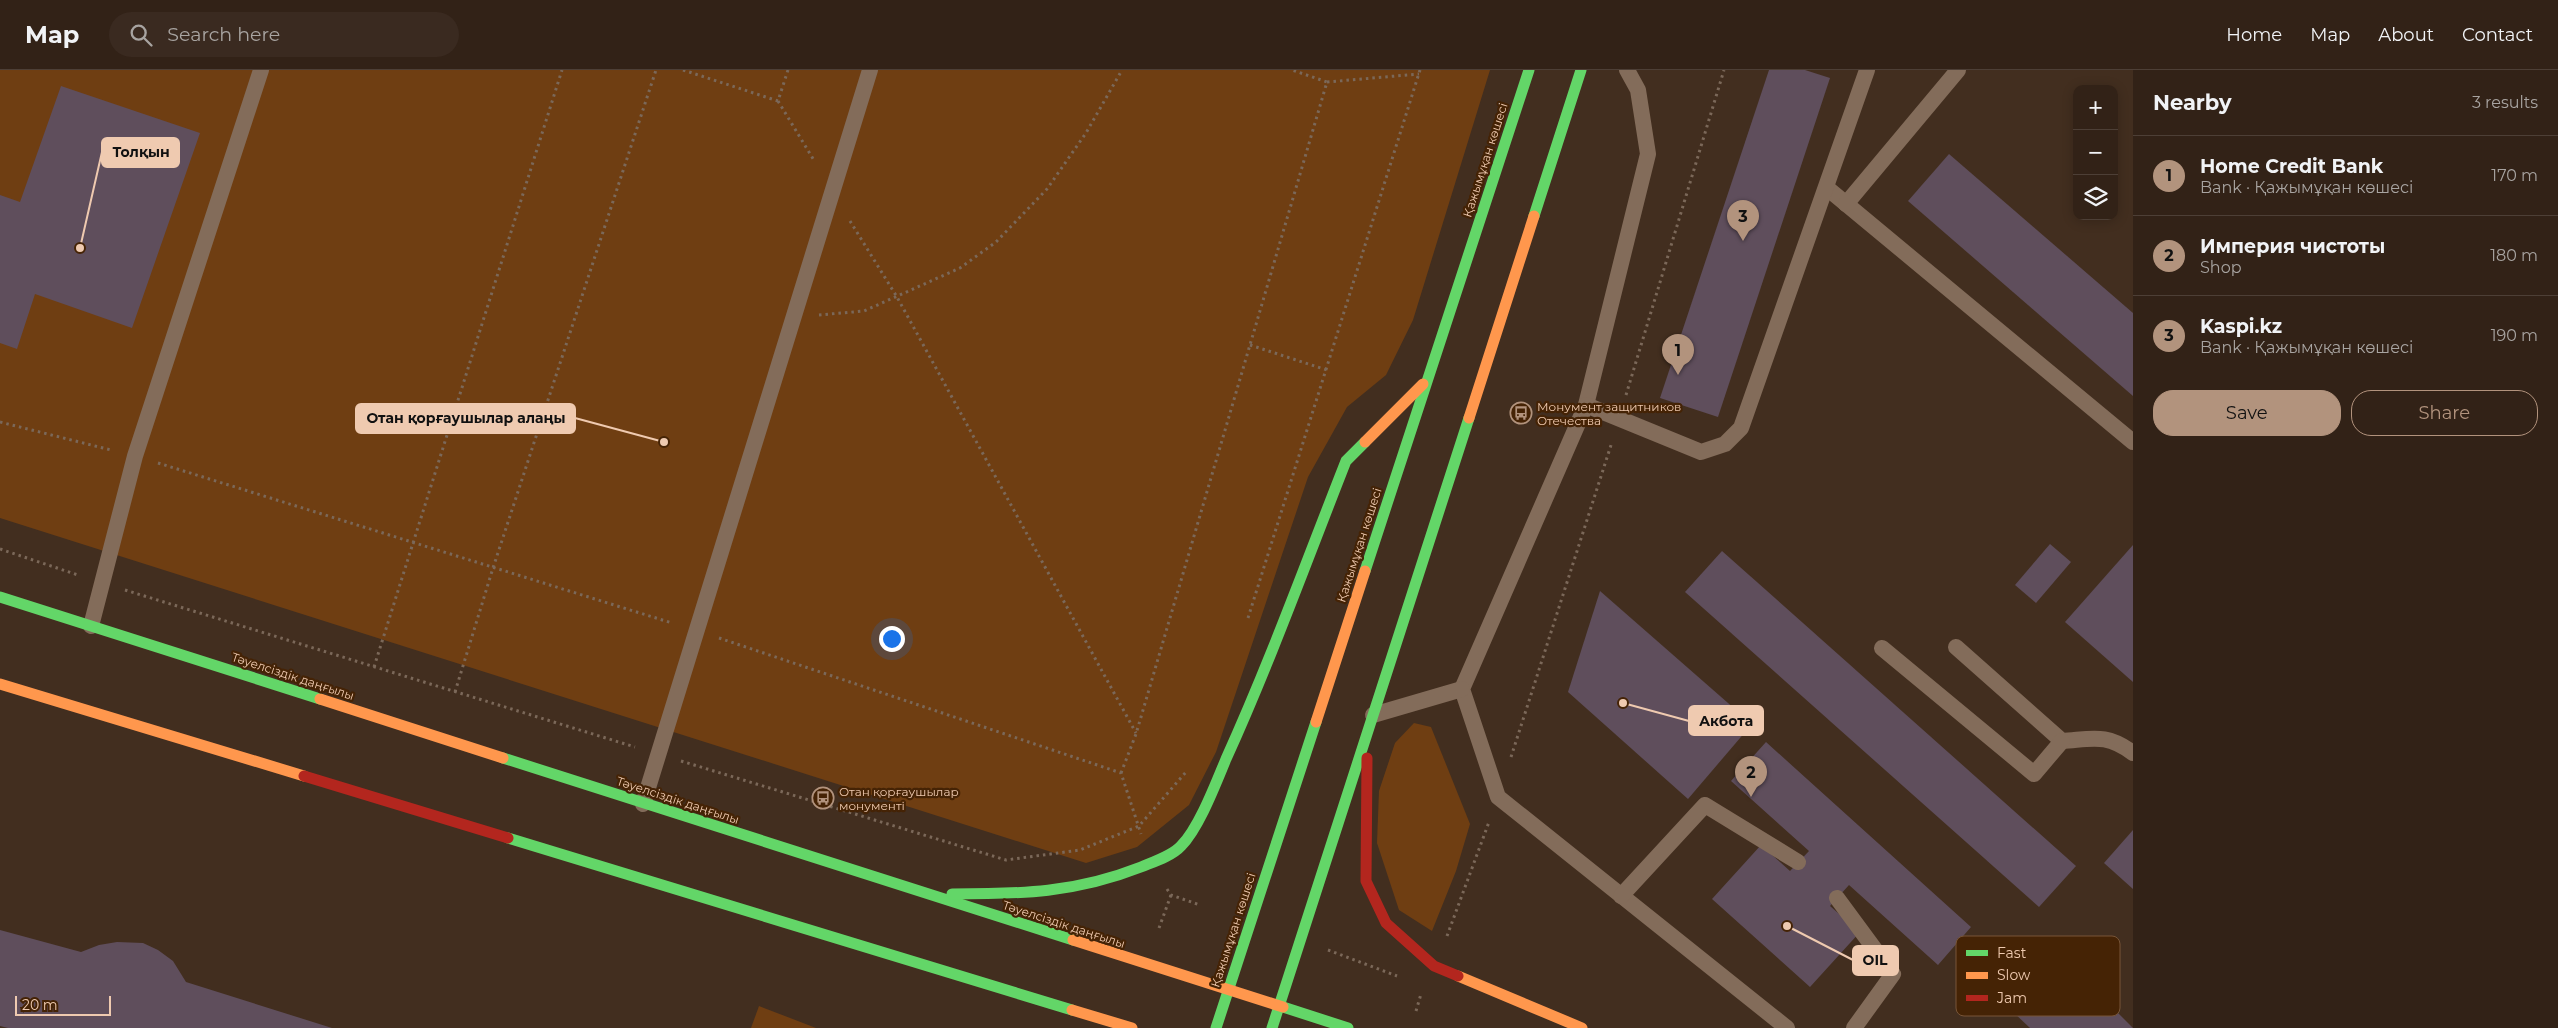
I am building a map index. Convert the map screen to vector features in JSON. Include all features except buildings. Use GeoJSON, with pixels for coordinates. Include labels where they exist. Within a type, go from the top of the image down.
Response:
{"type":"FeatureCollection","features":[{"type":"Feature","properties":{"kind":"main road","name":"Қажымұқан көшесі"},"geometry":{"type":"LineString","coordinates":[[1216,1028],[1529,70]]}},
{"type":"Feature","properties":{"kind":"main road"},"geometry":{"type":"LineString","coordinates":[[1272,1028],[1581,70]]}},
{"type":"Feature","properties":{"kind":"main road"},"geometry":{"type":"LineString","coordinates":[[925,894],[1026,894],[1070,890],[1116,877],[1151,863],[1181,847],[1204,812],[1236,737],[1346,461],[1428,380]]}},
{"type":"Feature","properties":{"kind":"main road","name":"Тәуелсіздік даңғылы"},"geometry":{"type":"LineString","coordinates":[[0,597],[1348,1028]]}},
{"type":"Feature","properties":{"kind":"main road"},"geometry":{"type":"LineString","coordinates":[[0,684],[1132,1028]]}},
{"type":"Feature","properties":{"kind":"main road"},"geometry":{"type":"LineString","coordinates":[[1367,733],[1366,882],[1386,923],[1434,966],[1582,1028]]}},
{"type":"Feature","properties":{"kind":"lane"},"geometry":{"type":"LineString","coordinates":[[91,626],[135,456],[261,70]]}},
{"type":"Feature","properties":{"kind":"lane"},"geometry":{"type":"LineString","coordinates":[[644,804],[870,70]]}},
{"type":"Feature","properties":{"kind":"lane"},"geometry":{"type":"LineString","coordinates":[[1627,70],[1638,90],[1648,154],[1586,406],[1462,689],[1498,797],[1787,1028]]}},
{"type":"Feature","properties":{"kind":"lane"},"geometry":{"type":"LineString","coordinates":[[1586,406],[1701,452],[1725,444],[1740,428],[1827,188],[1867,70]]}},
{"type":"Feature","properties":{"kind":"lane"},"geometry":{"type":"LineString","coordinates":[[1846,204],[1958,70]]}},
{"type":"Feature","properties":{"kind":"lane"},"geometry":{"type":"LineString","coordinates":[[1827,188],[2133,442]]}},
{"type":"Feature","properties":{"kind":"lane"},"geometry":{"type":"LineString","coordinates":[[1956,647],[2062,741]]}},
{"type":"Feature","properties":{"kind":"lane"},"geometry":{"type":"LineString","coordinates":[[1882,648],[2034,774],[2062,741],[2100,737],[2122,745],[2133,754]]}},
{"type":"Feature","properties":{"kind":"lane"},"geometry":{"type":"LineString","coordinates":[[1373,715],[1462,689]]}},
{"type":"Feature","properties":{"kind":"lane"},"geometry":{"type":"LineString","coordinates":[[1621,896],[1705,805],[1798,862]]}},
{"type":"Feature","properties":{"kind":"lane"},"geometry":{"type":"LineString","coordinates":[[1837,898],[1893,974],[1854,1028]]}},
{"type":"Feature","properties":{"kind":"path"},"geometry":{"type":"LineString","coordinates":[[374,667],[562,70]]}},
{"type":"Feature","properties":{"kind":"path"},"geometry":{"type":"LineString","coordinates":[[455,692],[496,558],[656,70]]}},
{"type":"Feature","properties":{"kind":"path"},"geometry":{"type":"LineString","coordinates":[[683,70],[778,101],[897,297],[1136,734]]}},
{"type":"Feature","properties":{"kind":"path"},"geometry":{"type":"LineString","coordinates":[[778,101],[788,70]]}},
{"type":"Feature","properties":{"kind":"path"},"geometry":{"type":"LineString","coordinates":[[794,317],[864,311],[960,268],[996,242],[1047,189],[1086,133],[1122,70]]}},
{"type":"Feature","properties":{"kind":"path"},"geometry":{"type":"LineString","coordinates":[[1246,624],[1420,72],[1327,82],[1292,70]]}},
{"type":"Feature","properties":{"kind":"path"},"geometry":{"type":"LineString","coordinates":[[1416,1011],[1423,987],[1434,966],[1498,797],[1619,420],[1724,70]]}},
{"type":"Feature","properties":{"kind":"path"},"geometry":{"type":"LineString","coordinates":[[1121,773],[1136,734],[1327,82]]}},
{"type":"Feature","properties":{"kind":"path"},"geometry":{"type":"LineString","coordinates":[[1250,346],[1327,370]]}},
{"type":"Feature","properties":{"kind":"path"},"geometry":{"type":"LineString","coordinates":[[0,422],[135,456]]}},
{"type":"Feature","properties":{"kind":"path"},"geometry":{"type":"LineString","coordinates":[[0,549],[102,583],[1006,860],[1080,850],[1139,826],[1189,769]]}},
{"type":"Feature","properties":{"kind":"path"},"geometry":{"type":"LineString","coordinates":[[1159,928],[1170,895],[1200,905]]}},
{"type":"Feature","properties":{"kind":"path"},"geometry":{"type":"LineString","coordinates":[[1322,948],[1406,980]]}},
{"type":"Feature","properties":{"kind":"shaded area"},"geometry":{"type":"Polygon","coordinates":[[[0,70],[1490,70],[1413,320],[1386,375],[1347,407],[1308,477],[1216,752],[1189,805],[1137,847],[1086,863],[0,518],[0,70]]]}},
{"type":"Feature","properties":{"kind":"shaded area"},"geometry":{"type":"Polygon","coordinates":[[[1414,723],[1431,727],[1470,824],[1456,871],[1432,931],[1399,910],[1377,843],[1379,791],[1395,743],[1414,723]]]}},
{"type":"Feature","properties":{"kind":"shaded area"},"geometry":{"type":"Polygon","coordinates":[[[759,1006],[816,1028],[751,1028],[759,1006]]]}},
{"type":"Feature","properties":{"kind":"traffic: fast"},"geometry":{"type":"LineString","coordinates":[[1365,571],[1529,70]]}},
{"type":"Feature","properties":{"kind":"traffic: fast"},"geometry":{"type":"LineString","coordinates":[[1534,216],[1581,70]]}},
{"type":"Feature","properties":{"kind":"traffic: fast"},"geometry":{"type":"LineString","coordinates":[[1272,1028],[1469,418]]}},
{"type":"Feature","properties":{"kind":"traffic: fast"},"geometry":{"type":"LineString","coordinates":[[952,894],[1025,892],[1071,887],[1117,876],[1157,861],[1173,853],[1181,846],[1201,817],[1212,792],[1273,648],[1346,461],[1365,442]]}},
{"type":"Feature","properties":{"kind":"traffic: fast"},"geometry":{"type":"LineString","coordinates":[[0,597],[320,699]]}},
{"type":"Feature","properties":{"kind":"traffic: fast"},"geometry":{"type":"LineString","coordinates":[[1216,1028],[1316,722]]}},
{"type":"Feature","properties":{"kind":"traffic: fast"},"geometry":{"type":"LineString","coordinates":[[503,758],[1073,940]]}},
{"type":"Feature","properties":{"kind":"traffic: fast"},"geometry":{"type":"LineString","coordinates":[[508,838],[1072,1010]]}},
{"type":"Feature","properties":{"kind":"traffic: fast"},"geometry":{"type":"LineString","coordinates":[[1283,1007],[1348,1028]]}},
{"type":"Feature","properties":{"kind":"traffic: slow"},"geometry":{"type":"LineString","coordinates":[[1469,418],[1534,216]]}},
{"type":"Feature","properties":{"kind":"traffic: slow"},"geometry":{"type":"LineString","coordinates":[[1365,442],[1423,384]]}},
{"type":"Feature","properties":{"kind":"traffic: slow"},"geometry":{"type":"LineString","coordinates":[[1316,722],[1365,571]]}},
{"type":"Feature","properties":{"kind":"traffic: slow"},"geometry":{"type":"LineString","coordinates":[[0,684],[304,776]]}},
{"type":"Feature","properties":{"kind":"traffic: slow"},"geometry":{"type":"LineString","coordinates":[[320,699],[503,758]]}},
{"type":"Feature","properties":{"kind":"traffic: slow"},"geometry":{"type":"LineString","coordinates":[[1073,940],[1283,1007]]}},
{"type":"Feature","properties":{"kind":"traffic: slow"},"geometry":{"type":"LineString","coordinates":[[1458,976],[1582,1028]]}},
{"type":"Feature","properties":{"kind":"traffic: slow"},"geometry":{"type":"LineString","coordinates":[[1072,1010],[1132,1028]]}},
{"type":"Feature","properties":{"kind":"traffic: jam"},"geometry":{"type":"LineString","coordinates":[[1367,758],[1366,881],[1386,923],[1434,966],[1458,976]]}},
{"type":"Feature","properties":{"kind":"traffic: jam"},"geometry":{"type":"LineString","coordinates":[[304,776],[508,838]]}},
{"type":"Feature","properties":{"kind":"place","name":"Kaspi.kz"},"geometry":{"type":"Point","coordinates":[1743,241]}},
{"type":"Feature","properties":{"kind":"place","name":"Толқын"},"geometry":{"type":"Point","coordinates":[80,248]}},
{"type":"Feature","properties":{"kind":"place","name":"Home Credit Bank"},"geometry":{"type":"Point","coordinates":[1678,375]}},
{"type":"Feature","properties":{"kind":"place","name":"Монумент защитников Отечества"},"geometry":{"type":"Point","coordinates":[1521,413]}},
{"type":"Feature","properties":{"kind":"place","name":"Отан қорғаушылар алаңы"},"geometry":{"type":"Point","coordinates":[664,442]}},
{"type":"Feature","properties":{"kind":"place","name":"Акбота"},"geometry":{"type":"Point","coordinates":[1623,703]}},
{"type":"Feature","properties":{"kind":"place","name":"Империя чистоты"},"geometry":{"type":"Point","coordinates":[1751,797]}},
{"type":"Feature","properties":{"kind":"place","name":"Отан қорғаушылар монументі"},"geometry":{"type":"Point","coordinates":[823,798]}},
{"type":"Feature","properties":{"kind":"place","name":"OIL"},"geometry":{"type":"Point","coordinates":[1787,926]}}]}
